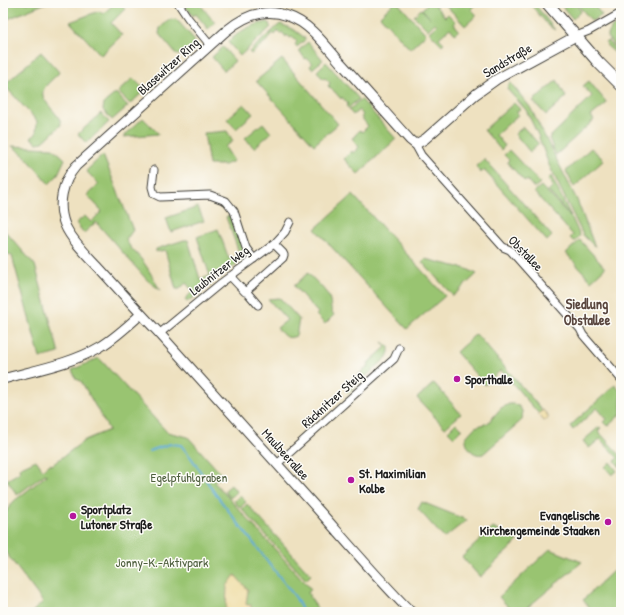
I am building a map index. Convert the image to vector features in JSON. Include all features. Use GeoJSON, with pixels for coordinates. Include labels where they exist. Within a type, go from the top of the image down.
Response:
{"type":"FeatureCollection","features":[{"type":"Feature","properties":{"kind":"main road"},"geometry":{"type":"LineString","coordinates":[[547,3],[599,63],[621,85]]}},
{"type":"Feature","properties":{"kind":"street"},"geometry":{"type":"LineString","coordinates":[[178,3],[210,45]]}},
{"type":"Feature","properties":{"kind":"street","name":"Blasewitzer Ring"},"geometry":{"type":"LineString","coordinates":[[141,314],[69,233],[62,213],[61,200],[64,185],[76,166],[233,25],[249,16],[263,12],[287,15],[296,19],[310,29],[415,144]]}},
{"type":"Feature","properties":{"kind":"street","name":"Sandstraße"},"geometry":{"type":"LineString","coordinates":[[415,144],[418,144],[425,139],[476,94],[497,79],[576,36],[590,31],[621,12]]}},
{"type":"Feature","properties":{"kind":"street","name":"Obstallee"},"geometry":{"type":"LineString","coordinates":[[415,144],[421,155],[503,247],[510,250],[621,378]]}},
{"type":"Feature","properties":{"kind":"street"},"geometry":{"type":"LineString","coordinates":[[154,170],[152,187],[154,194],[160,198],[210,195],[226,201],[234,211],[246,248],[254,259]]}},
{"type":"Feature","properties":{"kind":"street","name":"Leubnitzer Weg"},"geometry":{"type":"LineString","coordinates":[[159,334],[230,276],[274,244],[285,232],[290,222]]}},
{"type":"Feature","properties":{"kind":"street"},"geometry":{"type":"LineString","coordinates":[[246,291],[283,258],[283,253],[274,244]]}},
{"type":"Feature","properties":{"kind":"street"},"geometry":{"type":"LineString","coordinates":[[230,276],[258,305]]}},
{"type":"Feature","properties":{"kind":"street"},"geometry":{"type":"LineString","coordinates":[[3,379],[66,361],[91,352],[111,340],[141,314]]}},
{"type":"Feature","properties":{"kind":"street","name":"Maulbeerallee"},"geometry":{"type":"LineString","coordinates":[[141,314],[411,612]]}},
{"type":"Feature","properties":{"kind":"street","name":"Räcknitzer Steig"},"geometry":{"type":"LineString","coordinates":[[277,464],[394,359],[399,348]]}},
{"type":"Feature","properties":{"kind":"green space"},"geometry":{"type":"Polygon","coordinates":[[[3,3],[46,3],[3,21],[3,3]]]}},
{"type":"Feature","properties":{"kind":"green space"},"geometry":{"type":"Polygon","coordinates":[[[115,3],[119,3],[125,9],[111,23],[122,35],[101,55],[70,22],[99,11],[103,14],[115,3]]]}},
{"type":"Feature","properties":{"kind":"green space"},"geometry":{"type":"Polygon","coordinates":[[[183,3],[199,3],[215,23],[208,29],[196,14],[193,16],[183,3]]]}},
{"type":"Feature","properties":{"kind":"green space"},"geometry":{"type":"Polygon","coordinates":[[[394,3],[398,3],[426,34],[410,49],[380,16],[394,3]]]}},
{"type":"Feature","properties":{"kind":"green space"},"geometry":{"type":"Polygon","coordinates":[[[428,3],[433,3],[445,17],[448,14],[456,22],[454,24],[459,30],[455,34],[450,28],[439,38],[444,43],[442,45],[429,32],[437,25],[435,23],[428,30],[414,16],[421,9],[430,18],[422,9],[428,3]]]}},
{"type":"Feature","properties":{"kind":"green space"},"geometry":{"type":"Polygon","coordinates":[[[444,3],[477,3],[471,9],[477,15],[465,26],[444,3]]]}},
{"type":"Feature","properties":{"kind":"green space"},"geometry":{"type":"Polygon","coordinates":[[[529,3],[534,3],[555,30],[549,26],[529,3]]]}},
{"type":"Feature","properties":{"kind":"green space"},"geometry":{"type":"Polygon","coordinates":[[[559,3],[574,3],[581,11],[573,19],[559,3]]]}},
{"type":"Feature","properties":{"kind":"green space"},"geometry":{"type":"Polygon","coordinates":[[[576,3],[592,3],[602,15],[592,21],[576,3]]]}},
{"type":"Feature","properties":{"kind":"green space"},"geometry":{"type":"Polygon","coordinates":[[[176,19],[194,39],[194,46],[184,55],[176,54],[159,34],[160,28],[169,20],[176,19]]]}},
{"type":"Feature","properties":{"kind":"green space"},"geometry":{"type":"Polygon","coordinates":[[[268,22],[271,27],[240,56],[228,42],[237,34],[246,29],[268,22]]]}},
{"type":"Feature","properties":{"kind":"green space"},"geometry":{"type":"Polygon","coordinates":[[[280,24],[294,30],[306,39],[297,47],[295,44],[297,42],[292,37],[290,38],[287,35],[286,37],[282,32],[280,34],[278,31],[275,35],[273,33],[269,37],[270,38],[251,54],[249,52],[280,24]]]}},
{"type":"Feature","properties":{"kind":"green space"},"geometry":{"type":"Polygon","coordinates":[[[615,25],[621,32],[621,54],[607,37],[612,27],[615,25]]]}},
{"type":"Feature","properties":{"kind":"green space"},"geometry":{"type":"Polygon","coordinates":[[[608,41],[621,56],[621,60],[606,45],[608,41]]]}},
{"type":"Feature","properties":{"kind":"green space"},"geometry":{"type":"Polygon","coordinates":[[[308,42],[323,60],[312,69],[310,66],[312,64],[307,58],[305,59],[299,50],[308,42]]]}},
{"type":"Feature","properties":{"kind":"green space"},"geometry":{"type":"Polygon","coordinates":[[[223,47],[235,61],[224,71],[212,57],[223,47]]]}},
{"type":"Feature","properties":{"kind":"green space"},"geometry":{"type":"Polygon","coordinates":[[[41,52],[59,72],[44,89],[43,97],[60,119],[61,125],[43,142],[37,143],[31,138],[36,134],[37,121],[4,85],[41,52]]]}},
{"type":"Feature","properties":{"kind":"green space"},"geometry":{"type":"Polygon","coordinates":[[[282,59],[338,124],[314,145],[256,81],[282,59]]]}},
{"type":"Feature","properties":{"kind":"green space"},"geometry":{"type":"Polygon","coordinates":[[[326,62],[359,99],[348,108],[346,106],[348,104],[328,86],[330,83],[325,78],[323,79],[317,71],[326,62]]]}},
{"type":"Feature","properties":{"kind":"green space"},"geometry":{"type":"Polygon","coordinates":[[[133,78],[145,90],[130,104],[118,92],[133,78]]]}},
{"type":"Feature","properties":{"kind":"green space"},"geometry":{"type":"Polygon","coordinates":[[[557,80],[566,97],[546,115],[533,101],[557,80]]]}},
{"type":"Feature","properties":{"kind":"green space"},"geometry":{"type":"Polygon","coordinates":[[[589,81],[607,103],[591,116],[594,120],[556,155],[549,138],[592,96],[583,86],[589,81]]]}},
{"type":"Feature","properties":{"kind":"green space"},"geometry":{"type":"Polygon","coordinates":[[[510,82],[530,107],[577,200],[595,247],[583,235],[549,165],[538,135],[526,110],[507,89],[510,82]]]}},
{"type":"Feature","properties":{"kind":"green space"},"geometry":{"type":"Polygon","coordinates":[[[116,93],[128,106],[112,120],[103,110],[104,103],[116,93]]]}},
{"type":"Feature","properties":{"kind":"green space"},"geometry":{"type":"Polygon","coordinates":[[[361,99],[396,139],[358,174],[344,159],[352,151],[353,153],[359,147],[352,138],[360,130],[362,132],[368,126],[361,117],[363,115],[359,110],[353,115],[349,110],[361,99]]]}},
{"type":"Feature","properties":{"kind":"green space"},"geometry":{"type":"Polygon","coordinates":[[[514,103],[520,109],[516,112],[518,115],[496,135],[505,146],[501,150],[484,130],[514,103]]]}},
{"type":"Feature","properties":{"kind":"green space"},"geometry":{"type":"Polygon","coordinates":[[[244,104],[253,114],[236,129],[227,119],[244,104]]]}},
{"type":"Feature","properties":{"kind":"green space"},"geometry":{"type":"Polygon","coordinates":[[[101,113],[109,122],[86,143],[78,134],[101,113]]]}},
{"type":"Feature","properties":{"kind":"green space"},"geometry":{"type":"Polygon","coordinates":[[[143,118],[159,134],[123,137],[143,118]]]}},
{"type":"Feature","properties":{"kind":"green space"},"geometry":{"type":"Polygon","coordinates":[[[263,123],[271,133],[254,148],[245,138],[263,123]]]}},
{"type":"Feature","properties":{"kind":"green space"},"geometry":{"type":"Polygon","coordinates":[[[523,127],[539,144],[530,152],[515,134],[523,127]]]}},
{"type":"Feature","properties":{"kind":"green space"},"geometry":{"type":"Polygon","coordinates":[[[227,131],[233,141],[225,147],[234,161],[225,165],[209,165],[204,133],[227,131]]]}},
{"type":"Feature","properties":{"kind":"green space"},"geometry":{"type":"Polygon","coordinates":[[[12,146],[53,148],[65,159],[57,176],[49,184],[25,156],[12,146]]]}},
{"type":"Feature","properties":{"kind":"green space"},"geometry":{"type":"Polygon","coordinates":[[[591,148],[604,160],[574,187],[566,171],[591,148]]]}},
{"type":"Feature","properties":{"kind":"green space"},"geometry":{"type":"Polygon","coordinates":[[[509,150],[540,183],[534,188],[527,180],[525,182],[507,162],[509,160],[504,155],[509,150]]]}},
{"type":"Feature","properties":{"kind":"green space"},"geometry":{"type":"Polygon","coordinates":[[[103,155],[133,230],[126,240],[131,248],[145,263],[160,290],[147,280],[96,222],[84,233],[76,223],[85,216],[91,222],[102,211],[87,195],[99,184],[86,171],[103,155]]]}},
{"type":"Feature","properties":{"kind":"green space"},"geometry":{"type":"Polygon","coordinates":[[[484,159],[552,236],[547,241],[484,170],[481,173],[476,166],[484,159]]]}},
{"type":"Feature","properties":{"kind":"green space"},"geometry":{"type":"Polygon","coordinates":[[[551,176],[571,216],[548,191],[553,186],[548,179],[551,176]]]}},
{"type":"Feature","properties":{"kind":"green space"},"geometry":{"type":"Polygon","coordinates":[[[541,186],[572,218],[580,236],[574,242],[570,238],[573,235],[534,192],[541,186]]]}},
{"type":"Feature","properties":{"kind":"green space"},"geometry":{"type":"Polygon","coordinates":[[[353,195],[445,296],[407,329],[315,229],[353,195]]]}},
{"type":"Feature","properties":{"kind":"green space"},"geometry":{"type":"Polygon","coordinates":[[[198,207],[204,221],[171,232],[166,218],[198,207]]]}},
{"type":"Feature","properties":{"kind":"green space"},"geometry":{"type":"Polygon","coordinates":[[[232,215],[248,255],[241,261],[239,258],[235,261],[237,264],[187,302],[185,299],[193,291],[186,283],[180,289],[176,289],[165,250],[156,252],[156,249],[188,240],[200,279],[210,276],[197,237],[218,229],[229,259],[240,255],[226,217],[232,215]]]}},
{"type":"Feature","properties":{"kind":"green space"},"geometry":{"type":"Polygon","coordinates":[[[3,224],[5,231],[35,265],[59,353],[40,358],[12,256],[3,252],[3,224]]]}},
{"type":"Feature","properties":{"kind":"green space"},"geometry":{"type":"Polygon","coordinates":[[[580,240],[605,268],[591,281],[566,253],[580,240]]]}},
{"type":"Feature","properties":{"kind":"green space"},"geometry":{"type":"Polygon","coordinates":[[[425,259],[467,269],[477,274],[453,296],[422,262],[425,259]]]}},
{"type":"Feature","properties":{"kind":"green space"},"geometry":{"type":"Polygon","coordinates":[[[308,273],[329,297],[334,315],[325,324],[316,315],[318,313],[294,286],[308,273]]]}},
{"type":"Feature","properties":{"kind":"green space"},"geometry":{"type":"Polygon","coordinates":[[[280,298],[299,319],[296,336],[290,338],[285,336],[277,328],[287,320],[268,299],[280,298]]]}},
{"type":"Feature","properties":{"kind":"green space"},"geometry":{"type":"Polygon","coordinates":[[[476,334],[542,410],[539,414],[501,370],[485,385],[456,352],[476,334]]]}},
{"type":"Feature","properties":{"kind":"green space"},"geometry":{"type":"Polygon","coordinates":[[[382,342],[389,347],[387,357],[348,393],[345,390],[349,386],[348,384],[386,347],[382,342]]]}},
{"type":"Feature","properties":{"kind":"green space","name":"Jonny-K.-Aktivpark"},"geometry":{"type":"Polygon","coordinates":[[[99,358],[167,432],[188,437],[222,475],[214,482],[311,589],[308,593],[319,612],[32,612],[43,602],[3,549],[3,520],[7,510],[14,501],[47,475],[45,474],[17,495],[7,480],[20,472],[19,468],[36,460],[43,470],[85,440],[109,430],[81,381],[76,379],[72,370],[99,358]]]}},
{"type":"Feature","properties":{"kind":"green space"},"geometry":{"type":"Polygon","coordinates":[[[434,383],[461,414],[445,428],[417,398],[434,383]]]}},
{"type":"Feature","properties":{"kind":"green space"},"geometry":{"type":"Polygon","coordinates":[[[615,385],[621,392],[621,414],[608,426],[604,422],[607,419],[597,408],[573,430],[570,426],[615,385]]]}},
{"type":"Feature","properties":{"kind":"green space"},"geometry":{"type":"Polygon","coordinates":[[[509,404],[516,405],[522,410],[522,420],[483,454],[476,454],[470,450],[466,437],[475,427],[488,423],[501,408],[509,404]]]}},
{"type":"Feature","properties":{"kind":"green space"},"geometry":{"type":"Polygon","coordinates":[[[456,423],[462,429],[454,437],[448,431],[456,423]]]}},
{"type":"Feature","properties":{"kind":"green space"},"geometry":{"type":"Polygon","coordinates":[[[599,427],[601,428],[598,431],[620,455],[621,454],[620,467],[615,461],[618,458],[600,439],[589,448],[583,441],[599,427]]]}},
{"type":"Feature","properties":{"kind":"green space"},"geometry":{"type":"Polygon","coordinates":[[[610,462],[617,471],[612,475],[605,467],[610,462]]]}},
{"type":"Feature","properties":{"kind":"green space"},"geometry":{"type":"Polygon","coordinates":[[[231,485],[237,492],[230,498],[224,491],[231,485]]]}},
{"type":"Feature","properties":{"kind":"green space"},"geometry":{"type":"Polygon","coordinates":[[[240,496],[246,502],[240,508],[234,501],[240,496]]]}},
{"type":"Feature","properties":{"kind":"green space"},"geometry":{"type":"Polygon","coordinates":[[[422,502],[467,520],[444,538],[418,509],[422,502]]]}},
{"type":"Feature","properties":{"kind":"green space"},"geometry":{"type":"Polygon","coordinates":[[[247,504],[311,575],[306,580],[242,509],[247,504]]]}},
{"type":"Feature","properties":{"kind":"green space"},"geometry":{"type":"Polygon","coordinates":[[[493,528],[518,541],[480,577],[462,557],[493,528]]]}},
{"type":"Feature","properties":{"kind":"green space"},"geometry":{"type":"Polygon","coordinates":[[[550,549],[582,562],[522,612],[513,612],[499,597],[550,549]]]}},
{"type":"Feature","properties":{"kind":"green space"},"geometry":{"type":"Polygon","coordinates":[[[613,571],[621,574],[621,605],[614,612],[594,612],[583,600],[613,571]]]}},
{"type":"Feature","properties":{"kind":"sand"},"geometry":{"type":"Polygon","coordinates":[[[543,410],[549,417],[544,421],[538,414],[543,410]]]}},
{"type":"Feature","properties":{"kind":"sand"},"geometry":{"type":"Polygon","coordinates":[[[235,575],[248,590],[246,604],[251,605],[251,609],[246,612],[226,611],[227,586],[235,575]]]}},
{"type":"Feature","properties":{"kind":"waterway","name":"Egelpfuhlgraben"},"geometry":{"type":"LineString","coordinates":[[149,451],[170,444],[181,445],[214,492],[296,598],[303,612]]}},
{"type":"Feature","properties":{"kind":"place","name":"Sporthalle"},"geometry":{"type":"Point","coordinates":[457,379]}},
{"type":"Feature","properties":{"kind":"place","name":"St. Maximilian Kolbe"},"geometry":{"type":"Point","coordinates":[351,480]}},
{"type":"Feature","properties":{"kind":"place","name":"Sportplatz Lutoner Straße"},"geometry":{"type":"Point","coordinates":[73,516]}},
{"type":"Feature","properties":{"kind":"place","name":"Evangelische Kirchengemeinde Staaken"},"geometry":{"type":"Point","coordinates":[608,522]}},
{"type":"Feature","properties":{"kind":"district","name":"Siedlung Obstallee"},"geometry":{"type":"Point","coordinates":[587,312]}}]}
